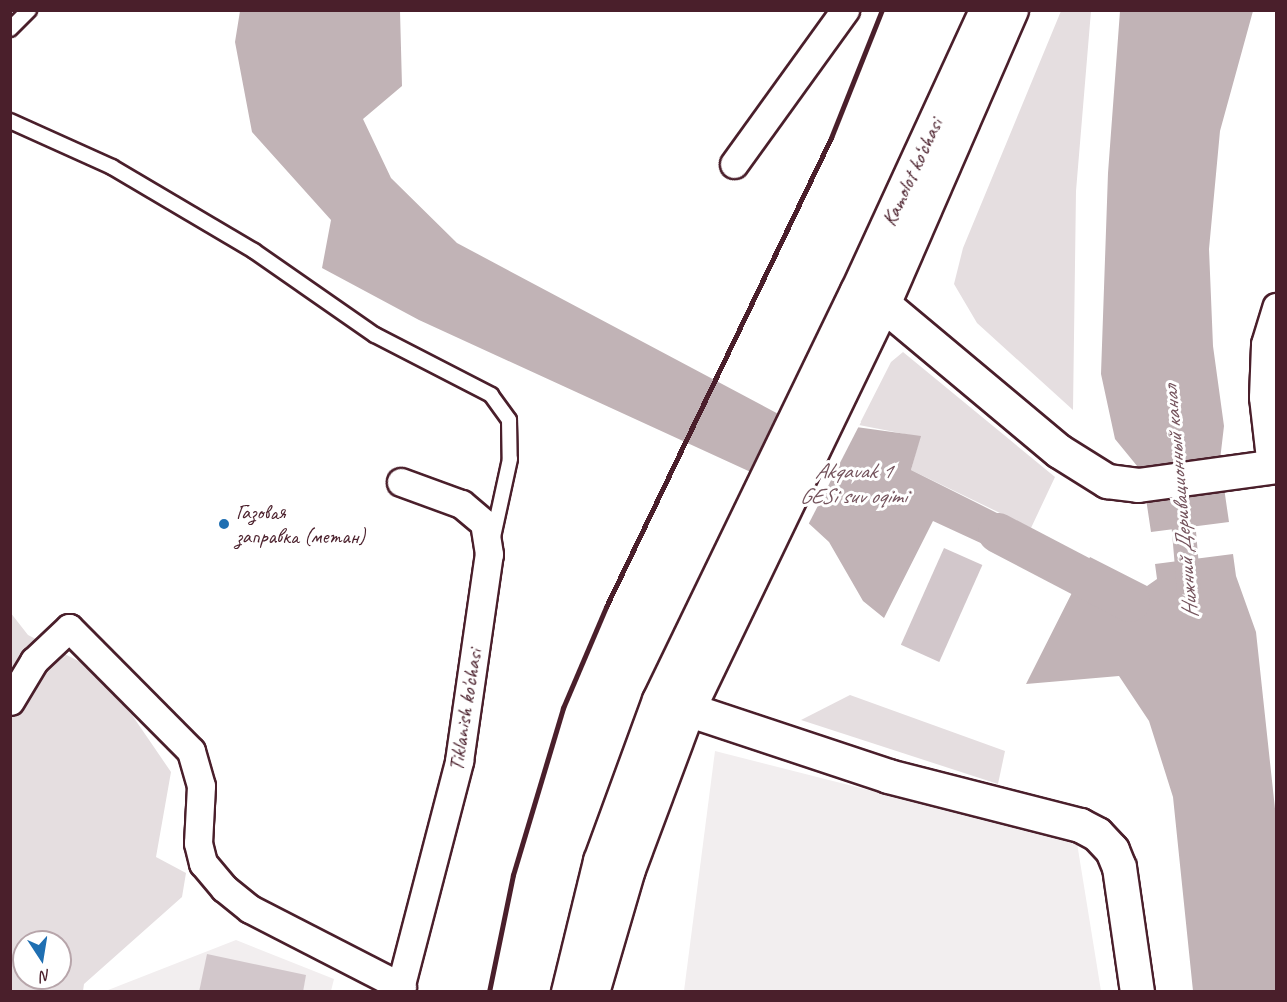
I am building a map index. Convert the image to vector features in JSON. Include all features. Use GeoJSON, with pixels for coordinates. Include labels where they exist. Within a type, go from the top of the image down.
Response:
{"type":"FeatureCollection","features":[{"type":"Feature","properties":{"kind":"main road","name":"Kamolot ko‘chasi"},"geometry":{"type":"LineString","coordinates":[[673,705],[870,297],[986,10]]}},
{"type":"Feature","properties":{"kind":"main road"},"geometry":{"type":"LineString","coordinates":[[1011,10],[870,297],[1083,469],[1107,481],[1138,485],[1274,466]]}},
{"type":"Feature","properties":{"kind":"main road"},"geometry":{"type":"LineString","coordinates":[[568,992],[600,861],[673,705]]}},
{"type":"Feature","properties":{"kind":"main road"},"geometry":{"type":"LineString","coordinates":[[592,992],[673,705]]}},
{"type":"Feature","properties":{"kind":"main road"},"geometry":{"type":"LineString","coordinates":[[673,705],[888,776],[1080,825],[1097,834],[1112,850],[1119,867],[1137,992]]}},
{"type":"Feature","properties":{"kind":"street"},"geometry":{"type":"LineString","coordinates":[[734,164],[845,10]]}},
{"type":"Feature","properties":{"kind":"street"},"geometry":{"type":"LineString","coordinates":[[1274,466],[1263,397],[1264,344],[1276,307]]}},
{"type":"Feature","properties":{"kind":"street","name":"Tiklanish ko'chasi"},"geometry":{"type":"LineString","coordinates":[[10,701],[34,661],[69,628],[191,752],[201,786],[198,843],[203,863],[224,888],[250,909],[401,989],[459,761],[489,554],[484,524],[461,504],[401,482]]}},
{"type":"Feature","properties":{"kind":"lane"},"geometry":{"type":"LineString","coordinates":[[10,29],[29,10]]}},
{"type":"Feature","properties":{"kind":"lane"},"geometry":{"type":"LineString","coordinates":[[10,122],[112,167],[254,251],[375,335],[491,395],[509,420],[510,459],[489,554]]}},
{"type":"Feature","properties":{"kind":"shaded area"},"geometry":{"type":"Polygon","coordinates":[[[1061,11],[1091,11],[1076,191],[1073,410],[977,323],[954,284],[963,248],[1061,11]]]}},
{"type":"Feature","properties":{"kind":"shaded area"},"geometry":{"type":"Polygon","coordinates":[[[903,352],[1055,477],[1031,528],[911,470],[920,437],[859,425],[891,362],[903,352]]]}},
{"type":"Feature","properties":{"kind":"shaded area"},"geometry":{"type":"Polygon","coordinates":[[[10,612],[28,635],[86,665],[132,715],[171,772],[156,857],[186,873],[182,897],[84,984],[83,991],[11,991],[10,612]]]}},
{"type":"Feature","properties":{"kind":"shaded area"},"geometry":{"type":"Polygon","coordinates":[[[850,695],[1005,751],[998,784],[801,720],[850,695]]]}},
{"type":"Feature","properties":{"kind":"shaded area"},"geometry":{"type":"Polygon","coordinates":[[[715,751],[1077,843],[1101,991],[684,991],[715,751]]]}},
{"type":"Feature","properties":{"kind":"shaded area"},"geometry":{"type":"Polygon","coordinates":[[[236,940],[334,979],[331,991],[103,992],[236,940]]]}},
{"type":"Feature","properties":{"kind":"water","name":"Akqavak 1 GESi suv oqimi"},"geometry":{"type":"Polygon","coordinates":[[[240,11],[400,11],[402,86],[363,119],[391,178],[457,243],[784,417],[921,436],[911,470],[1055,542],[1041,571],[933,521],[884,618],[863,601],[829,542],[755,474],[419,320],[322,268],[331,220],[252,132],[235,42],[240,11]]]}},
{"type":"Feature","properties":{"kind":"water"},"geometry":{"type":"Polygon","coordinates":[[[1120,11],[1253,11],[1220,131],[1209,249],[1213,346],[1224,426],[1220,460],[1229,522],[1151,532],[1142,472],[1115,439],[1101,374],[1108,173],[1120,11]]]}},
{"type":"Feature","properties":{"kind":"water"},"geometry":{"type":"Polygon","coordinates":[[[1233,554],[1236,576],[1256,632],[1276,818],[1276,991],[1193,991],[1173,797],[1149,721],[1119,676],[1026,684],[1090,557],[1147,586],[1157,579],[1155,564],[1233,554]]]}},
{"type":"Feature","properties":{"kind":"pier"},"geometry":{"type":"Polygon","coordinates":[[[785,414],[861,422],[807,527],[753,477],[785,414]]]}},
{"type":"Feature","properties":{"kind":"building"},"geometry":{"type":"Polygon","coordinates":[[[944,548],[982,565],[939,662],[901,645],[944,548]]]}},
{"type":"Feature","properties":{"kind":"building"},"geometry":{"type":"Polygon","coordinates":[[[207,954],[306,975],[303,992],[199,992],[207,954]]]}},
{"type":"Feature","properties":{"kind":"waterway","name":"Нижний Деривационный канал"},"geometry":{"type":"LineString","coordinates":[[1181,497],[1189,591]]}},
{"type":"Feature","properties":{"kind":"waterway"},"geometry":{"type":"LineString","coordinates":[[998,533],[1130,602]]}},
{"type":"Feature","properties":{"kind":"railway"},"geometry":{"type":"LineString","coordinates":[[489,992],[513,875],[563,708],[606,607],[831,138],[882,10]]}},
{"type":"Feature","properties":{"kind":"place","name":"Газовая заправка (метан)"},"geometry":{"type":"Point","coordinates":[224,524]}}]}
